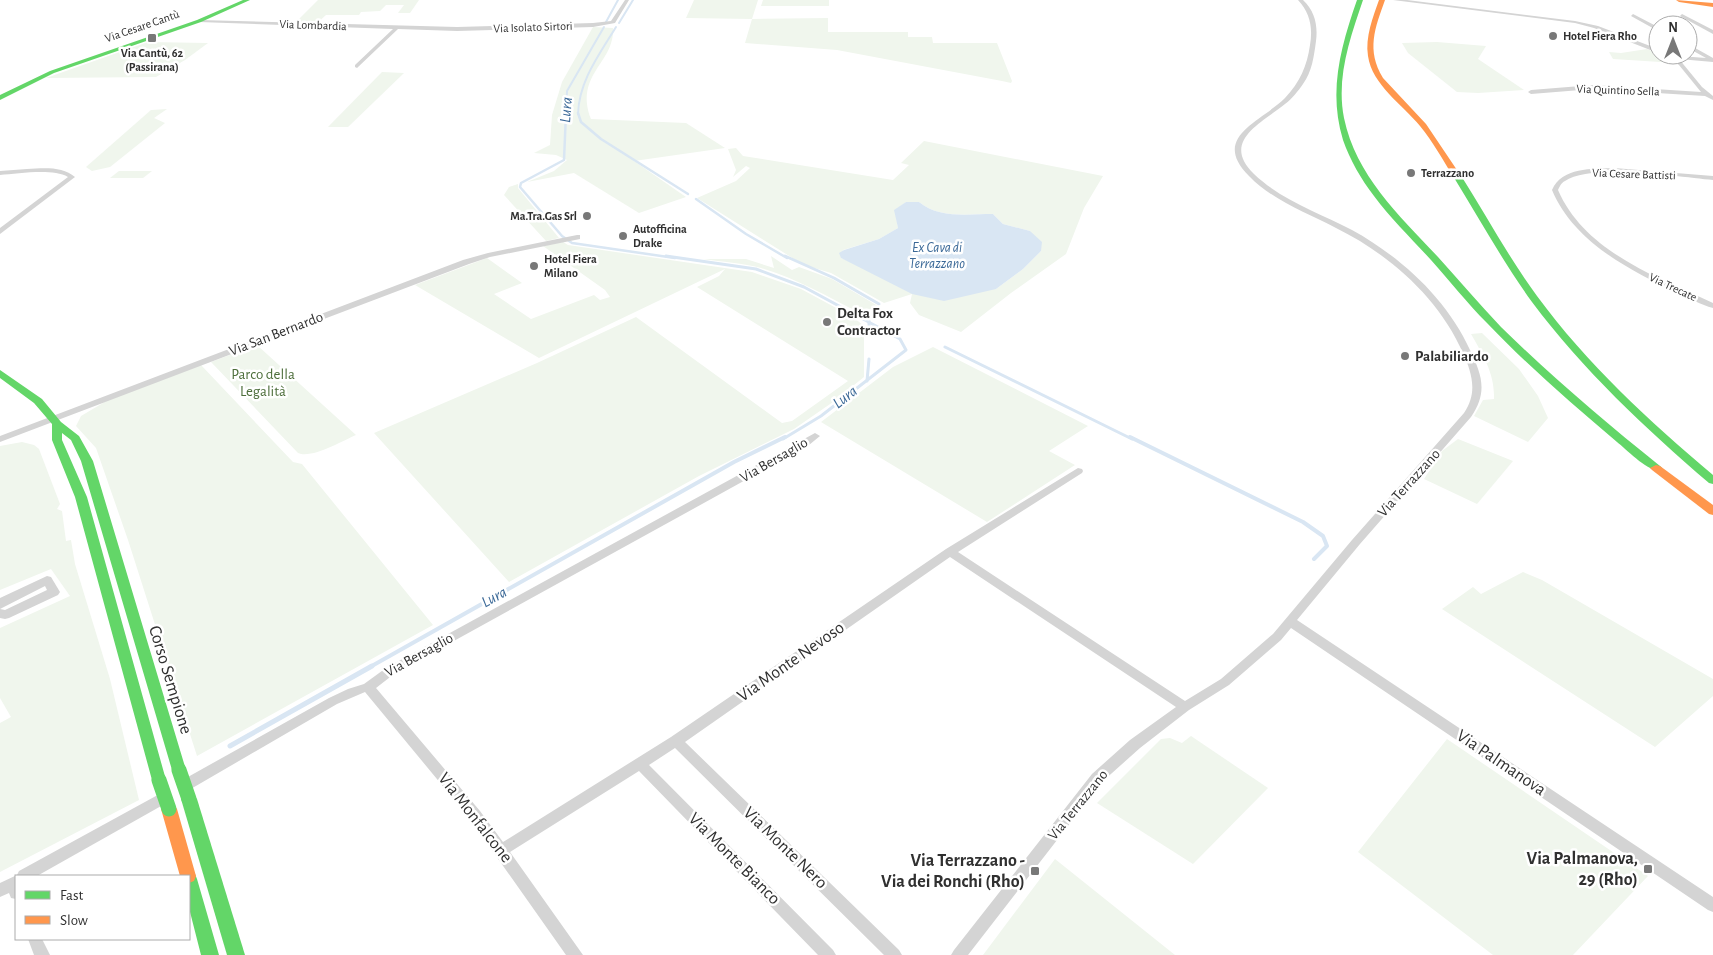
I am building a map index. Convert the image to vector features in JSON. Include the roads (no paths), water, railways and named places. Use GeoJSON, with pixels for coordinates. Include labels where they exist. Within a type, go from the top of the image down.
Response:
{"type":"FeatureCollection","features":[{"type":"Feature","properties":{"kind":"main road","name":"Via Cesare Cantù"},"geometry":{"type":"LineString","coordinates":[[0,98],[44,75],[199,21],[248,0]]}},
{"type":"Feature","properties":{"kind":"main road"},"geometry":{"type":"LineString","coordinates":[[1360,0],[1343,54],[1340,103],[1344,126],[1361,171],[1370,187],[1386,208],[1415,236],[1498,329],[1635,452],[1713,511]]}},
{"type":"Feature","properties":{"kind":"main road"},"geometry":{"type":"LineString","coordinates":[[1381,0],[1368,41],[1375,70],[1388,89],[1422,124],[1458,176],[1525,286],[1584,360],[1644,420],[1713,481]]}},
{"type":"Feature","properties":{"kind":"main road"},"geometry":{"type":"LineString","coordinates":[[1679,0],[1713,5]]}},
{"type":"Feature","properties":{"kind":"main road"},"geometry":{"type":"LineString","coordinates":[[1705,0],[1713,1]]}},
{"type":"Feature","properties":{"kind":"main road","name":"Corso Sempione"},"geometry":{"type":"LineString","coordinates":[[0,373],[38,401],[55,421],[75,438],[87,461],[236,955]]}},
{"type":"Feature","properties":{"kind":"main road"},"geometry":{"type":"LineString","coordinates":[[55,421],[57,440],[81,497],[187,875]]}},
{"type":"Feature","properties":{"kind":"main road"},"geometry":{"type":"LineString","coordinates":[[190,885],[210,955]]}},
{"type":"Feature","properties":{"kind":"street","name":"Via Isolato Sirtori"},"geometry":{"type":"LineString","coordinates":[[426,28],[475,29],[609,24],[613,22],[627,0]]}},
{"type":"Feature","properties":{"kind":"street","name":"Via Terrazzano"},"geometry":{"type":"LineString","coordinates":[[958,955],[1097,778],[1135,744],[1185,707],[1225,682],[1246,666],[1277,637],[1468,415],[1477,400],[1478,391],[1473,368],[1463,342],[1445,316],[1411,276],[1365,241],[1274,192],[1251,175],[1240,161],[1238,144],[1243,132],[1284,102],[1302,82],[1308,70],[1315,28],[1310,11],[1300,0]]}},
{"type":"Feature","properties":{"kind":"street"},"geometry":{"type":"LineString","coordinates":[[1395,0],[1575,22],[1596,27],[1648,47]]}},
{"type":"Feature","properties":{"kind":"street"},"geometry":{"type":"LineString","coordinates":[[1632,15],[1648,24]]}},
{"type":"Feature","properties":{"kind":"street","name":"Via Lombardia"},"geometry":{"type":"LineString","coordinates":[[199,21],[426,28]]}},
{"type":"Feature","properties":{"kind":"street"},"geometry":{"type":"LineString","coordinates":[[1698,24],[1713,32]]}},
{"type":"Feature","properties":{"kind":"street"},"geometry":{"type":"LineString","coordinates":[[357,66],[397,28]]}},
{"type":"Feature","properties":{"kind":"street"},"geometry":{"type":"LineString","coordinates":[[1698,52],[1713,60]]}},
{"type":"Feature","properties":{"kind":"street"},"geometry":{"type":"LineString","coordinates":[[1698,59],[1713,60]]}},
{"type":"Feature","properties":{"kind":"street"},"geometry":{"type":"LineString","coordinates":[[1679,65],[1698,88],[1713,98]]}},
{"type":"Feature","properties":{"kind":"street","name":"Via Quintino Sella"},"geometry":{"type":"LineString","coordinates":[[1531,92],[1593,87],[1705,94]]}},
{"type":"Feature","properties":{"kind":"street"},"geometry":{"type":"LineString","coordinates":[[0,173],[57,171],[67,173],[72,177],[0,232]]}},
{"type":"Feature","properties":{"kind":"street","name":"Via Cesare Battisti"},"geometry":{"type":"LineString","coordinates":[[1633,268],[1600,247],[1579,227],[1556,192],[1560,181],[1574,174],[1601,171],[1713,178]]}},
{"type":"Feature","properties":{"kind":"street","name":"Via San Bernardo"},"geometry":{"type":"LineString","coordinates":[[0,439],[55,421],[466,262],[577,237]]}},
{"type":"Feature","properties":{"kind":"street","name":"Via Trecate"},"geometry":{"type":"LineString","coordinates":[[1633,268],[1713,306]]}},
{"type":"Feature","properties":{"kind":"street","name":"Via Bersaglio"},"geometry":{"type":"LineString","coordinates":[[31,875],[304,718],[352,692],[368,687],[384,675],[816,436]]}},
{"type":"Feature","properties":{"kind":"street","name":"Via Monte Nevoso"},"geometry":{"type":"LineString","coordinates":[[502,850],[676,741],[950,552],[1078,470]]}},
{"type":"Feature","properties":{"kind":"street"},"geometry":{"type":"LineString","coordinates":[[950,552],[1185,707]]}},
{"type":"Feature","properties":{"kind":"street"},"geometry":{"type":"LineString","coordinates":[[0,605],[4,600],[47,580],[54,592],[5,615],[0,613]]}},
{"type":"Feature","properties":{"kind":"street","name":"Via Palmanova"},"geometry":{"type":"LineString","coordinates":[[1290,622],[1713,906]]}},
{"type":"Feature","properties":{"kind":"street","name":"Via Monfalcone"},"geometry":{"type":"LineString","coordinates":[[368,687],[502,850],[574,955]]}},
{"type":"Feature","properties":{"kind":"street","name":"Via Monte Nero"},"geometry":{"type":"LineString","coordinates":[[676,741],[894,955]]}},
{"type":"Feature","properties":{"kind":"street","name":"Via Monte Bianco"},"geometry":{"type":"LineString","coordinates":[[640,764],[828,955]]}},
{"type":"Feature","properties":{"kind":"street"},"geometry":{"type":"LineString","coordinates":[[35,940],[42,955]]}},
{"type":"Feature","properties":{"kind":"water","name":"Ex Cava di Terrazzano"},"geometry":{"type":"Polygon","coordinates":[[[906,202],[919,202],[936,211],[945,213],[964,215],[993,214],[1003,224],[1030,231],[1042,242],[1041,251],[1023,269],[996,289],[944,301],[912,294],[841,258],[839,253],[844,250],[879,239],[898,228],[894,210],[906,202]]]}},
{"type":"Feature","properties":{"kind":"waterway","name":"Lura"},"geometry":{"type":"LineString","coordinates":[[606,22],[618,0]]}},
{"type":"Feature","properties":{"kind":"waterway"},"geometry":{"type":"LineString","coordinates":[[619,23],[633,0]]}},
{"type":"Feature","properties":{"kind":"waterway","name":"Lura"},"geometry":{"type":"LineString","coordinates":[[566,114],[567,91],[604,27]]}},
{"type":"Feature","properties":{"kind":"waterway"},"geometry":{"type":"LineString","coordinates":[[578,113],[579,102],[586,79],[616,27]]}},
{"type":"Feature","properties":{"kind":"waterway","name":"Lura"},"geometry":{"type":"LineString","coordinates":[[566,113],[564,160],[521,183],[520,187],[562,236],[572,243],[675,258]]}},
{"type":"Feature","properties":{"kind":"waterway"},"geometry":{"type":"LineString","coordinates":[[578,113],[581,122],[601,139],[688,194]]}},
{"type":"Feature","properties":{"kind":"waterway"},"geometry":{"type":"LineString","coordinates":[[696,199],[746,234],[787,258]]}},
{"type":"Feature","properties":{"kind":"waterway","name":"Lura"},"geometry":{"type":"LineString","coordinates":[[666,256],[756,269],[804,287],[869,322]]}},
{"type":"Feature","properties":{"kind":"waterway"},"geometry":{"type":"LineString","coordinates":[[785,256],[834,278],[879,304]]}},
{"type":"Feature","properties":{"kind":"waterway","name":"Lura"},"geometry":{"type":"LineString","coordinates":[[867,380],[906,350],[900,339],[869,322]]}},
{"type":"Feature","properties":{"kind":"waterway","name":"Lura"},"geometry":{"type":"LineString","coordinates":[[869,322],[869,329]]}},
{"type":"Feature","properties":{"kind":"waterway"},"geometry":{"type":"LineString","coordinates":[[945,347],[1132,439]]}},
{"type":"Feature","properties":{"kind":"waterway"},"geometry":{"type":"LineString","coordinates":[[867,380],[869,359]]}},
{"type":"Feature","properties":{"kind":"waterway","name":"Lura"},"geometry":{"type":"LineString","coordinates":[[783,439],[821,416],[867,380]]}},
{"type":"Feature","properties":{"kind":"waterway","name":"Lura"},"geometry":{"type":"LineString","coordinates":[[370,667],[734,462],[785,437]]}},
{"type":"Feature","properties":{"kind":"waterway"},"geometry":{"type":"LineString","coordinates":[[1130,437],[1303,522],[1323,536],[1327,546],[1314,559]]}},
{"type":"Feature","properties":{"kind":"waterway","name":"Lura"},"geometry":{"type":"LineString","coordinates":[[230,746],[372,666]]}},
{"type":"Feature","properties":{"kind":"place","name":"Hotel Fiera Rho"},"geometry":{"type":"Point","coordinates":[1553,36]}},
{"type":"Feature","properties":{"kind":"place","name":"Via Cantù, 62 (Passirana)"},"geometry":{"type":"Point","coordinates":[152,38]}},
{"type":"Feature","properties":{"kind":"place","name":"Terrazzano"},"geometry":{"type":"Point","coordinates":[1411,173]}},
{"type":"Feature","properties":{"kind":"place","name":"Ma.Tra.Gas Srl"},"geometry":{"type":"Point","coordinates":[587,216]}},
{"type":"Feature","properties":{"kind":"place","name":"Autofficina Drake"},"geometry":{"type":"Point","coordinates":[623,236]}},
{"type":"Feature","properties":{"kind":"place","name":"Hotel Fiera Milano"},"geometry":{"type":"Point","coordinates":[534,266]}},
{"type":"Feature","properties":{"kind":"place","name":"Delta Fox Contractor"},"geometry":{"type":"Point","coordinates":[827,322]}},
{"type":"Feature","properties":{"kind":"place","name":"Palabiliardo"},"geometry":{"type":"Point","coordinates":[1405,356]}},
{"type":"Feature","properties":{"kind":"place","name":"Via Palmanova, 29 (Rho)"},"geometry":{"type":"Point","coordinates":[1648,869]}},
{"type":"Feature","properties":{"kind":"place","name":"Via Terrazzano - Via dei Ronchi (Rho)"},"geometry":{"type":"Point","coordinates":[1035,871]}},
{"type":"Feature","properties":{"kind":"park label","name":"Parco della Legalità"},"geometry":{"type":"Point","coordinates":[263,382]}}]}
